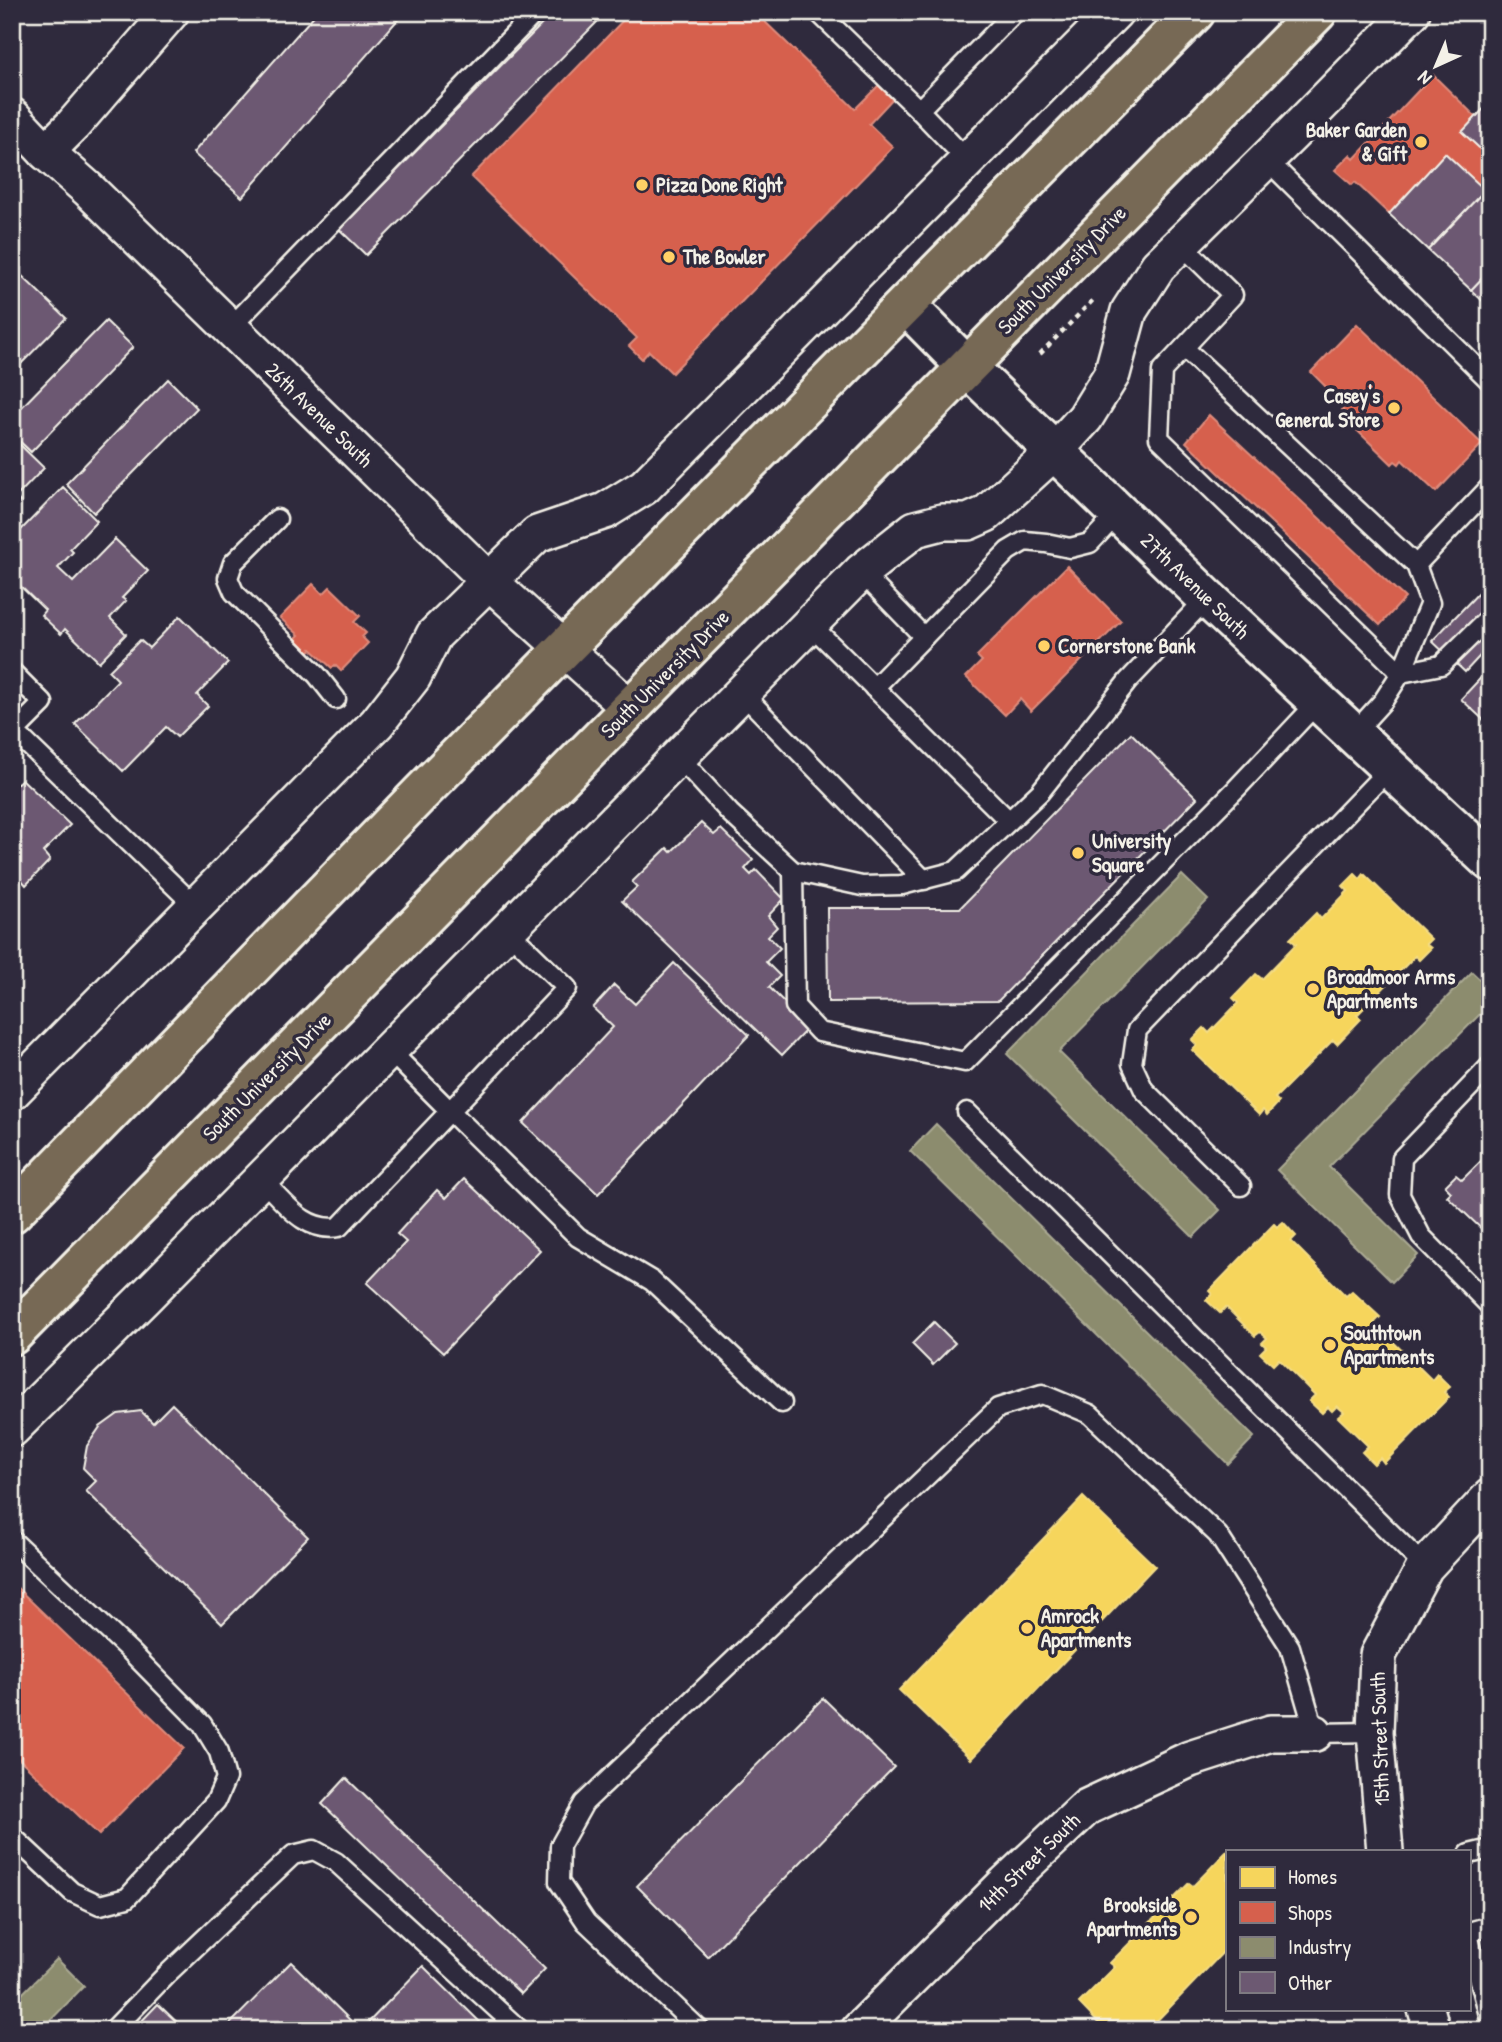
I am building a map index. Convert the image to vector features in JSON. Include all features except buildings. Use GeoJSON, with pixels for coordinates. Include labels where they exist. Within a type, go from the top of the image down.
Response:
{"type":"FeatureCollection","features":[{"type":"Feature","properties":{"kind":"main road"},"geometry":{"type":"LineString","coordinates":[[12,1213],[564,649],[1195,12]]}},
{"type":"Feature","properties":{"kind":"main road","name":"South University Drive"},"geometry":{"type":"LineString","coordinates":[[12,1335],[1317,12]]}},
{"type":"Feature","properties":{"kind":"street"},"geometry":{"type":"LineString","coordinates":[[46,152],[73,125],[171,12]]}},
{"type":"Feature","properties":{"kind":"street"},"geometry":{"type":"LineString","coordinates":[[12,1092],[377,723],[413,677],[434,635],[537,534],[605,511],[644,487],[1115,12]]}},
{"type":"Feature","properties":{"kind":"street"},"geometry":{"type":"LineString","coordinates":[[12,1429],[861,572],[915,529],[942,522],[968,522],[986,514],[1055,451],[1085,418],[1112,374],[1129,311],[1158,266],[1412,12]]}},
{"type":"Feature","properties":{"kind":"street","name":"26th Avenue South"},"geometry":{"type":"LineString","coordinates":[[12,116],[490,582],[631,709]]}},
{"type":"Feature","properties":{"kind":"street","name":"27th Avenue South"},"geometry":{"type":"LineString","coordinates":[[906,305],[1206,598],[1490,861]]}},
{"type":"Feature","properties":{"kind":"street","name":"15th Street South"},"geometry":{"type":"LineString","coordinates":[[1385,1850],[1375,1732],[1378,1655],[1425,1567],[1490,1497]]}},
{"type":"Feature","properties":{"kind":"street","name":"14th Street South"},"geometry":{"type":"LineString","coordinates":[[859,2030],[1006,1883],[1087,1807],[1191,1759],[1271,1733],[1315,1733]]}},
{"type":"Feature","properties":{"kind":"street"},"geometry":{"type":"LineString","coordinates":[[1426,2010],[1432,2030]]}},
{"type":"Feature","properties":{"kind":"lane"},"geometry":{"type":"LineString","coordinates":[[230,328],[536,12]]}},
{"type":"Feature","properties":{"kind":"lane"},"geometry":{"type":"LineString","coordinates":[[818,12],[967,160]]}},
{"type":"Feature","properties":{"kind":"lane"},"geometry":{"type":"LineString","coordinates":[[919,110],[1015,12]]}},
{"type":"Feature","properties":{"kind":"lane"},"geometry":{"type":"LineString","coordinates":[[1266,159],[1490,381]]}},
{"type":"Feature","properties":{"kind":"lane"},"geometry":{"type":"LineString","coordinates":[[1180,243],[1233,295],[1162,371],[1159,438],[1401,673]]}},
{"type":"Feature","properties":{"kind":"lane"},"geometry":{"type":"LineString","coordinates":[[1184,348],[1416,565],[1430,603],[1401,673],[1383,701],[1353,734]]}},
{"type":"Feature","properties":{"kind":"lane"},"geometry":{"type":"LineString","coordinates":[[1416,565],[1488,491]]}},
{"type":"Feature","properties":{"kind":"lane"},"geometry":{"type":"LineString","coordinates":[[874,688],[1007,551],[1025,541],[1070,548],[1090,543],[1119,512]]}},
{"type":"Feature","properties":{"kind":"lane"},"geometry":{"type":"LineString","coordinates":[[277,519],[233,563],[228,578],[234,592],[317,675],[336,699]]}},
{"type":"Feature","properties":{"kind":"lane"},"geometry":{"type":"LineString","coordinates":[[861,572],[924,637]]}},
{"type":"Feature","properties":{"kind":"lane"},"geometry":{"type":"LineString","coordinates":[[678,756],[730,813],[793,871],[862,886],[902,885],[956,871],[1040,792],[1128,681],[1206,598]]}},
{"type":"Feature","properties":{"kind":"lane"},"geometry":{"type":"LineString","coordinates":[[1401,673],[1441,665],[1490,617]]}},
{"type":"Feature","properties":{"kind":"lane"},"geometry":{"type":"LineString","coordinates":[[809,623],[1009,821]]}},
{"type":"Feature","properties":{"kind":"lane"},"geometry":{"type":"LineString","coordinates":[[12,672],[43,704],[14,733],[195,906]]}},
{"type":"Feature","properties":{"kind":"lane"},"geometry":{"type":"LineString","coordinates":[[741,692],[924,880]]}},
{"type":"Feature","properties":{"kind":"lane"},"geometry":{"type":"LineString","coordinates":[[793,871],[795,1006],[819,1032],[965,1062],[1217,809],[1318,702]]}},
{"type":"Feature","properties":{"kind":"lane"},"geometry":{"type":"LineString","coordinates":[[1241,1186],[1144,1090],[1132,1064],[1137,1030],[1389,769]]}},
{"type":"Feature","properties":{"kind":"lane"},"geometry":{"type":"LineString","coordinates":[[261,1179],[308,1224],[328,1229],[339,1227],[567,988],[507,930]]}},
{"type":"Feature","properties":{"kind":"lane"},"geometry":{"type":"LineString","coordinates":[[389,1049],[578,1237],[652,1281],[782,1404]]}},
{"type":"Feature","properties":{"kind":"lane"},"geometry":{"type":"LineString","coordinates":[[1490,1066],[1402,1158],[1400,1195],[1421,1236],[1490,1306]]}},
{"type":"Feature","properties":{"kind":"lane"},"geometry":{"type":"LineString","coordinates":[[967,1112],[1425,1567]]}},
{"type":"Feature","properties":{"kind":"lane"},"geometry":{"type":"LineString","coordinates":[[700,2030],[586,1922],[559,1882],[560,1846],[584,1803],[998,1408],[1042,1394],[1090,1413],[1218,1535],[1290,1647],[1315,1733],[1375,1732]]}},
{"type":"Feature","properties":{"kind":"lane"},"geometry":{"type":"LineString","coordinates":[[12,1540],[131,1652],[202,1724],[219,1752],[226,1777],[216,1801],[127,1898],[100,1905],[72,1892],[12,1836]]}},
{"type":"Feature","properties":{"kind":"lane"},"geometry":{"type":"LineString","coordinates":[[1470,1854],[1490,1849]]}},
{"type":"Feature","properties":{"kind":"lane"},"geometry":{"type":"LineString","coordinates":[[113,2030],[166,1975],[293,1855],[314,1850],[336,1862],[520,2030]]}},
{"type":"Feature","properties":{"kind":"lane"},"geometry":{"type":"LineString","coordinates":[[1470,1932],[1490,1926]]}},
{"type":"Feature","properties":{"kind":"lane"},"geometry":{"type":"LineString","coordinates":[[1470,1942],[1490,2019]]}},
{"type":"Feature","properties":{"kind":"place","name":"Baker Garden & Gift"},"geometry":{"type":"Point","coordinates":[1421,142]}},
{"type":"Feature","properties":{"kind":"place","name":"Pizza Done Right"},"geometry":{"type":"Point","coordinates":[642,185]}},
{"type":"Feature","properties":{"kind":"place","name":"The Bowler"},"geometry":{"type":"Point","coordinates":[669,257]}},
{"type":"Feature","properties":{"kind":"place","name":"Casey's General Store"},"geometry":{"type":"Point","coordinates":[1394,408]}},
{"type":"Feature","properties":{"kind":"place","name":"Cornerstone Bank"},"geometry":{"type":"Point","coordinates":[1044,646]}},
{"type":"Feature","properties":{"kind":"place","name":"University Square"},"geometry":{"type":"Point","coordinates":[1078,853]}},
{"type":"Feature","properties":{"kind":"place","name":"Broadmoor Arms Apartments"},"geometry":{"type":"Point","coordinates":[1313,989]}},
{"type":"Feature","properties":{"kind":"place","name":"Southtown Apartments"},"geometry":{"type":"Point","coordinates":[1330,1345]}},
{"type":"Feature","properties":{"kind":"place","name":"Amrock Apartments"},"geometry":{"type":"Point","coordinates":[1027,1628]}},
{"type":"Feature","properties":{"kind":"place","name":"Brookside Apartments"},"geometry":{"type":"Point","coordinates":[1191,1917]}}]}
